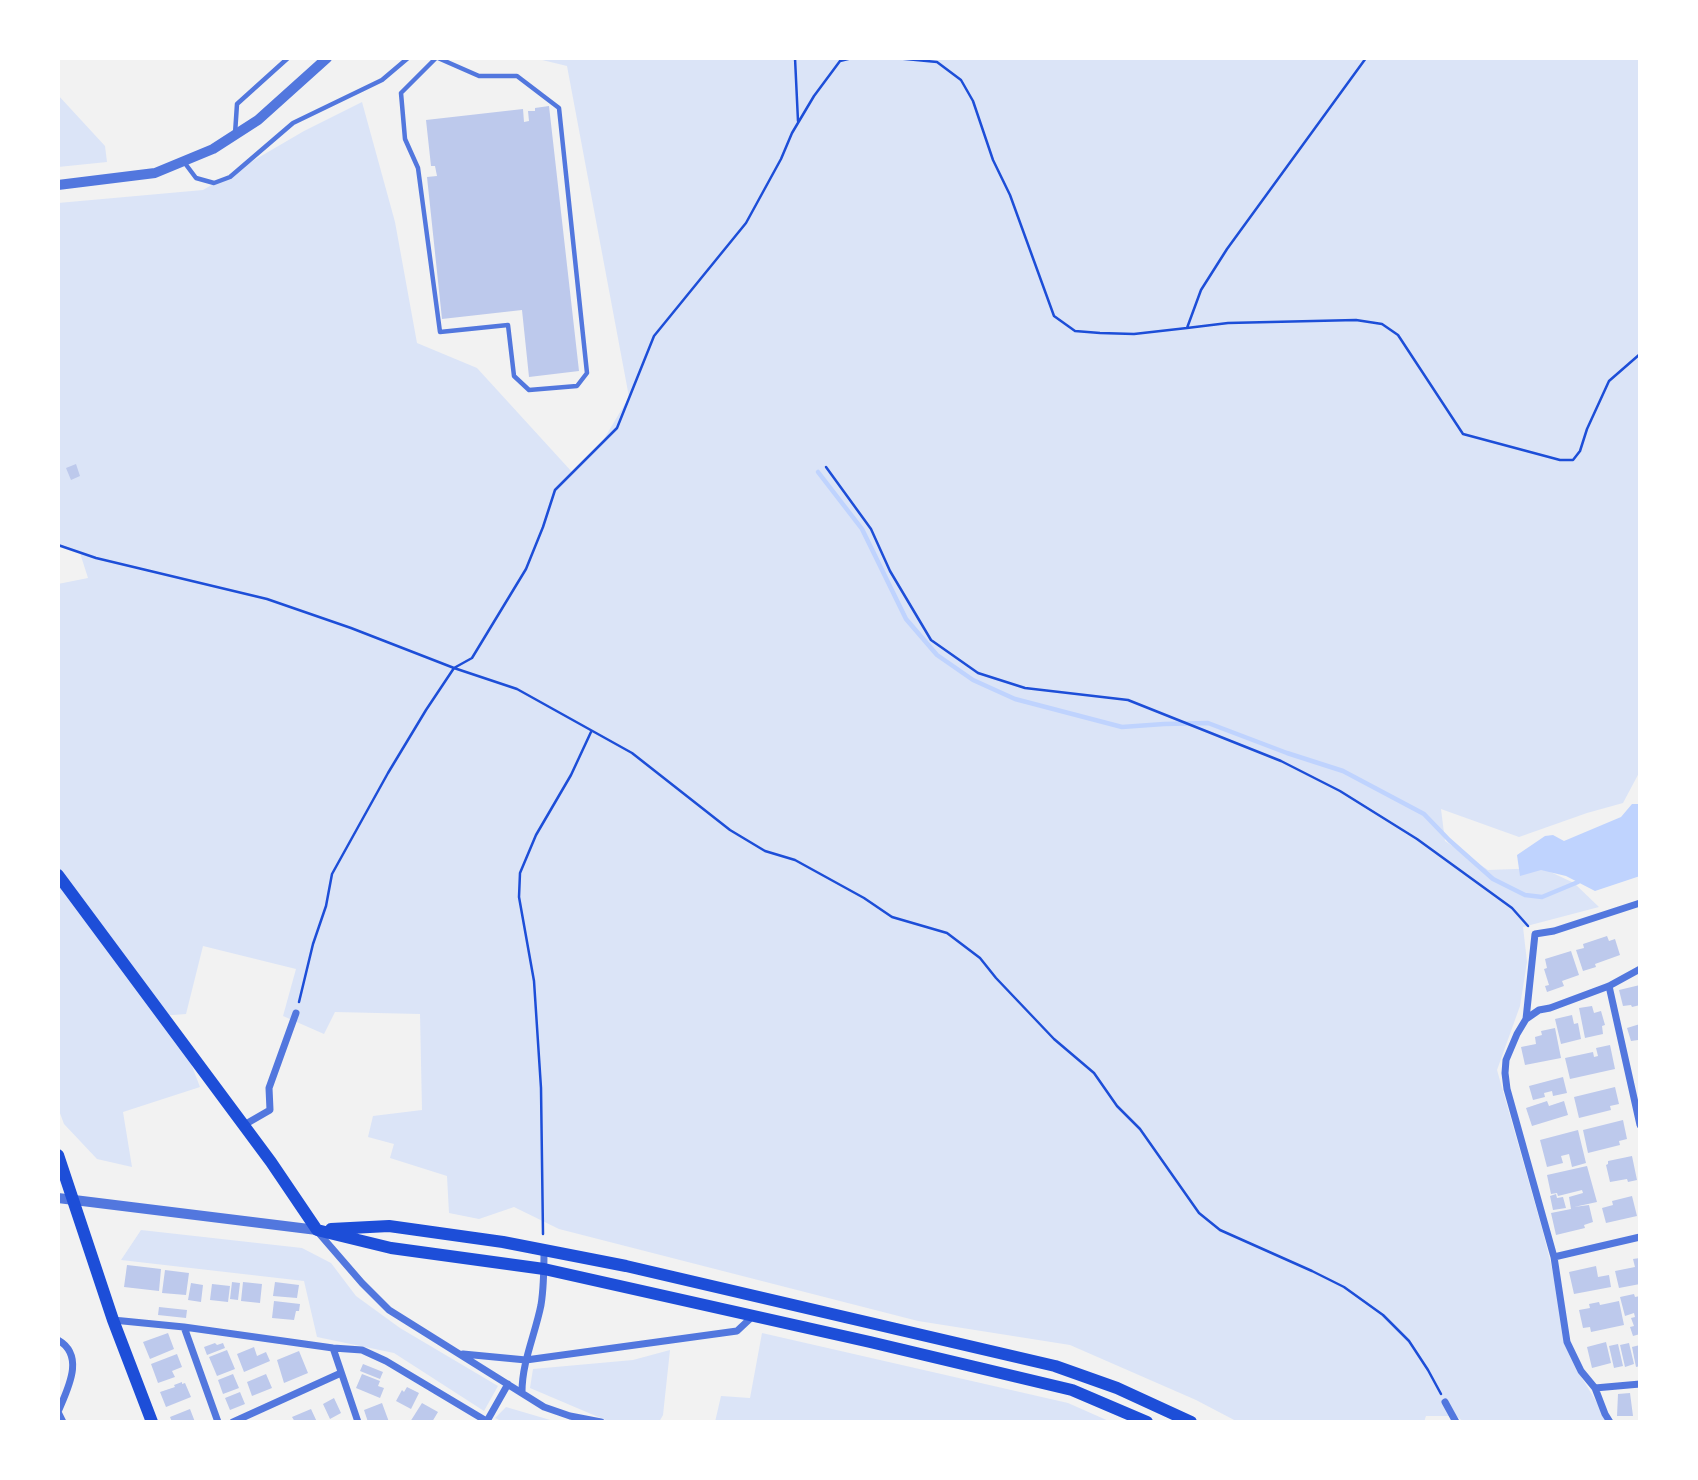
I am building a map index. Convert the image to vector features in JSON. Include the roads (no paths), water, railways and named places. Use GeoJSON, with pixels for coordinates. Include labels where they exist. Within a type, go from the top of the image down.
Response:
{"type":"FeatureCollection","features":[{"type":"Feature","properties":{"kind":"main road"},"geometry":{"type":"LineString","coordinates":[[58,875],[271,1161],[317,1230],[391,1248],[544,1269],[753,1316],[1072,1390],[1146,1422]]}},
{"type":"Feature","properties":{"kind":"main road"},"geometry":{"type":"LineString","coordinates":[[58,1155],[113,1320],[152,1422]]}},
{"type":"Feature","properties":{"kind":"main road"},"geometry":{"type":"LineString","coordinates":[[317,1230],[389,1226],[503,1242],[626,1266],[1055,1366],[1117,1388],[1191,1422]]}},
{"type":"Feature","properties":{"kind":"street"},"geometry":{"type":"LineString","coordinates":[[58,185],[155,173],[213,149],[258,120],[327,58]]}},
{"type":"Feature","properties":{"kind":"street"},"geometry":{"type":"LineString","coordinates":[[1526,1019],[1535,934],[1640,903]]}},
{"type":"Feature","properties":{"kind":"street"},"geometry":{"type":"LineString","coordinates":[[1610,1422],[1595,1388],[1581,1371],[1567,1342],[1554,1257],[1507,1089],[1505,1073],[1506,1060],[1526,1019],[1539,1010],[1609,986],[1640,969]]}},
{"type":"Feature","properties":{"kind":"street"},"geometry":{"type":"LineString","coordinates":[[1609,986],[1640,1125]]}},
{"type":"Feature","properties":{"kind":"street"},"geometry":{"type":"LineString","coordinates":[[244,1125],[270,1110],[269,1088],[296,1013]]}},
{"type":"Feature","properties":{"kind":"street"},"geometry":{"type":"LineString","coordinates":[[58,1198],[317,1230],[389,1310],[544,1407],[601,1422]]}},
{"type":"Feature","properties":{"kind":"street"},"geometry":{"type":"LineString","coordinates":[[1554,1257],[1640,1237]]}},
{"type":"Feature","properties":{"kind":"street"},"geometry":{"type":"LineString","coordinates":[[522,1392],[522,1376],[541,1305],[544,1250]]}},
{"type":"Feature","properties":{"kind":"street"},"geometry":{"type":"LineString","coordinates":[[459,1354],[526,1360],[737,1331],[753,1316]]}},
{"type":"Feature","properties":{"kind":"street"},"geometry":{"type":"LineString","coordinates":[[113,1320],[362,1350],[386,1361],[488,1422],[508,1384]]}},
{"type":"Feature","properties":{"kind":"street"},"geometry":{"type":"LineString","coordinates":[[184,1327],[218,1422]]}},
{"type":"Feature","properties":{"kind":"street"},"geometry":{"type":"LineString","coordinates":[[58,1340],[70,1352],[73,1362],[69,1387],[58,1412],[63,1422]]}},
{"type":"Feature","properties":{"kind":"street"},"geometry":{"type":"LineString","coordinates":[[333,1348],[358,1422]]}},
{"type":"Feature","properties":{"kind":"street"},"geometry":{"type":"LineString","coordinates":[[233,1422],[341,1373]]}},
{"type":"Feature","properties":{"kind":"street"},"geometry":{"type":"LineString","coordinates":[[1595,1388],[1640,1384]]}},
{"type":"Feature","properties":{"kind":"street"},"geometry":{"type":"LineString","coordinates":[[1445,1402],[1456,1422]]}},
{"type":"Feature","properties":{"kind":"lane"},"geometry":{"type":"LineString","coordinates":[[235,135],[237,104],[288,58]]}},
{"type":"Feature","properties":{"kind":"lane"},"geometry":{"type":"LineString","coordinates":[[184,161],[196,178],[214,183],[230,177],[293,123],[382,80],[408,58]]}},
{"type":"Feature","properties":{"kind":"lane"},"geometry":{"type":"LineString","coordinates":[[437,58],[479,75],[517,76],[559,108],[587,373],[577,386],[529,390],[514,376],[508,325],[440,332],[418,168],[405,139],[401,93],[437,58]]}},
{"type":"Feature","properties":{"kind":"water"},"geometry":{"type":"Polygon","coordinates":[[[1632,804],[1640,804],[1640,876],[1595,891],[1566,876],[1541,870],[1520,876],[1517,855],[1545,836],[1553,835],[1564,841],[1621,817],[1632,804]]]}},
{"type":"Feature","properties":{"kind":"waterway"},"geometry":{"type":"LineString","coordinates":[[818,472],[862,529],[906,619],[937,655],[973,680],[1015,699],[1122,727],[1208,723],[1343,771],[1424,814],[1493,879],[1525,895],[1542,897],[1578,882]]}}]}
